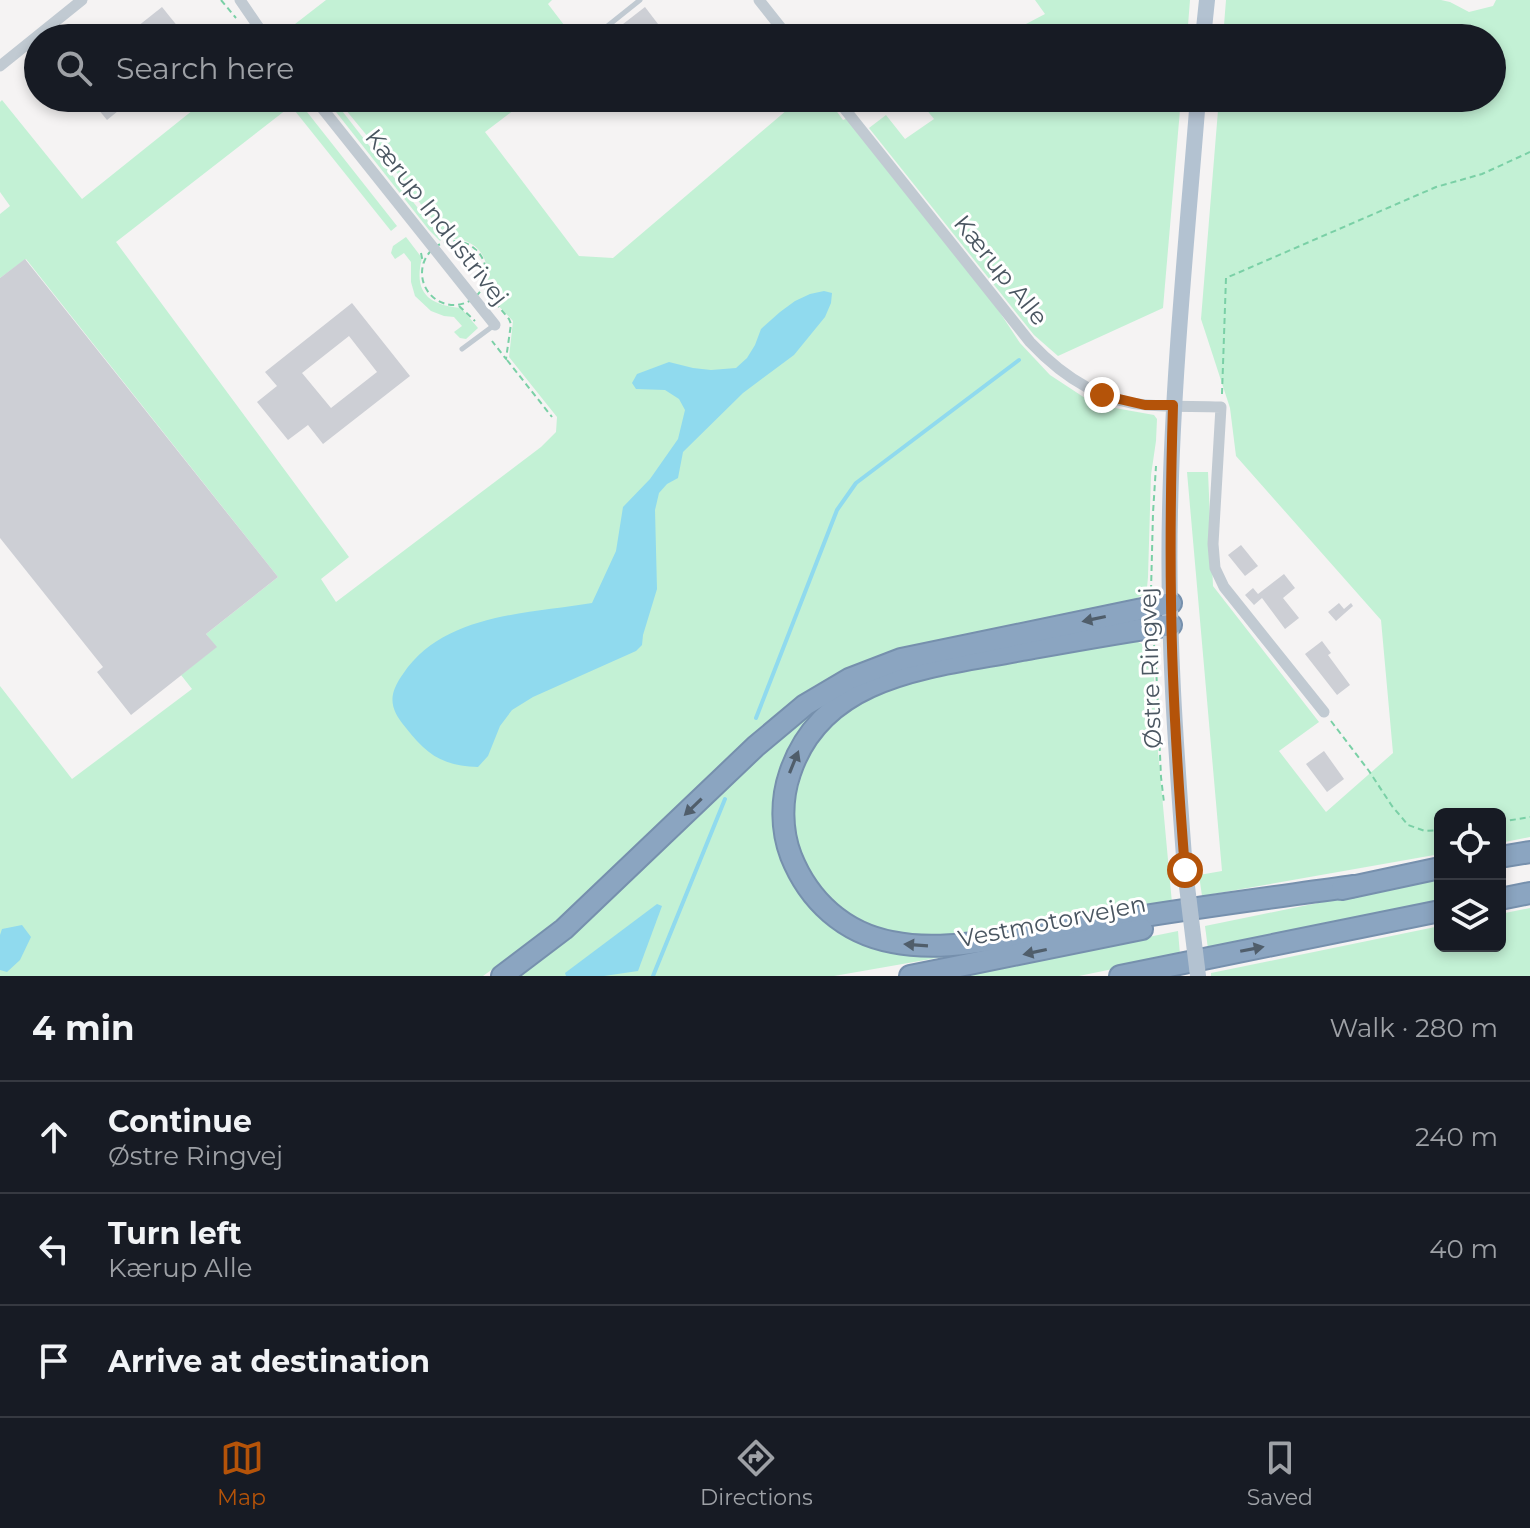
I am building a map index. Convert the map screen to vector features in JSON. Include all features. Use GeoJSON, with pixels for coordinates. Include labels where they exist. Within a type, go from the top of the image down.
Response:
{"type":"FeatureCollection","features":[{"type":"Feature","properties":{"kind":"highway"},"geometry":{"type":"LineString","coordinates":[[502,976],[564,929],[756,746],[832,687],[901,659],[1171,603]]}},
{"type":"Feature","properties":{"kind":"highway"},"geometry":{"type":"LineString","coordinates":[[1171,625],[926,667],[876,683],[843,700],[804,741],[788,778],[783,823],[789,849],[806,886],[830,913],[846,925],[889,942],[923,946],[975,943],[1354,886]]}},
{"type":"Feature","properties":{"kind":"highway"},"geometry":{"type":"LineString","coordinates":[[1506,856],[1530,852]]}},
{"type":"Feature","properties":{"kind":"highway","name":"Vestmotorvejen"},"geometry":{"type":"LineString","coordinates":[[910,976],[1434,869]]}},
{"type":"Feature","properties":{"kind":"highway"},"geometry":{"type":"LineString","coordinates":[[1506,898],[1530,893]]}},
{"type":"Feature","properties":{"kind":"highway"},"geometry":{"type":"LineString","coordinates":[[1120,976],[1434,912]]}},
{"type":"Feature","properties":{"kind":"main road"},"geometry":{"type":"LineString","coordinates":[[1204,24],[1207,0]]}},
{"type":"Feature","properties":{"kind":"main road","name":"Østre Ringvej"},"geometry":{"type":"LineString","coordinates":[[1197,112],[1173,405],[1170,515],[1175,742],[1185,870],[1198,976]]}},
{"type":"Feature","properties":{"kind":"street"},"geometry":{"type":"LineString","coordinates":[[52,24],[82,0]]}},
{"type":"Feature","properties":{"kind":"street"},"geometry":{"type":"LineString","coordinates":[[759,0],[778,24]]}},
{"type":"Feature","properties":{"kind":"street"},"geometry":{"type":"LineString","coordinates":[[240,2],[256,24]]}},
{"type":"Feature","properties":{"kind":"street"},"geometry":{"type":"LineString","coordinates":[[0,66],[24,47]]}},
{"type":"Feature","properties":{"kind":"street","name":"Kærup Industrivej"},"geometry":{"type":"LineString","coordinates":[[325,112],[495,325]]}},
{"type":"Feature","properties":{"kind":"street","name":"Kærup Alle"},"geometry":{"type":"LineString","coordinates":[[847,112],[1045,358],[1063,374],[1102,395],[1145,405],[1173,405]]}},
{"type":"Feature","properties":{"kind":"street"},"geometry":{"type":"LineString","coordinates":[[1173,405],[1221,407],[1213,544],[1215,568],[1224,587],[1324,712]]}},
{"type":"Feature","properties":{"kind":"lane"},"geometry":{"type":"LineString","coordinates":[[610,24],[640,0]]}},
{"type":"Feature","properties":{"kind":"lane"},"geometry":{"type":"LineString","coordinates":[[462,349],[495,325]]}},
{"type":"Feature","properties":{"kind":"path"},"geometry":{"type":"LineString","coordinates":[[1221,407],[1226,278],[1436,187],[1482,174],[1530,152]]}},
{"type":"Feature","properties":{"kind":"path"},"geometry":{"type":"LineString","coordinates":[[506,359],[552,417]]}},
{"type":"Feature","properties":{"kind":"path"},"geometry":{"type":"LineString","coordinates":[[1324,712],[1408,825],[1425,831],[1434,830]]}},
{"type":"Feature","properties":{"kind":"path"},"geometry":{"type":"LineString","coordinates":[[1506,821],[1530,817]]}},
{"type":"Feature","properties":{"kind":"green space"},"geometry":{"type":"Polygon","coordinates":[[[326,0],[552,0],[548,4],[563,24],[295,24],[326,0]]]}},
{"type":"Feature","properties":{"kind":"green space"},"geometry":{"type":"Polygon","coordinates":[[[1035,0],[1190,0],[1188,24],[1026,24],[1045,14],[1035,0]]]}},
{"type":"Feature","properties":{"kind":"green space"},"geometry":{"type":"Polygon","coordinates":[[[1226,0],[1441,0],[1469,12],[1493,6],[1496,0],[1530,0],[1530,837],[1506,842],[1506,808],[1434,808],[1434,855],[1202,896],[1199,875],[1222,871],[1187,472],[1208,472],[1213,586],[1319,722],[1279,751],[1326,812],[1393,753],[1381,620],[1236,456],[1230,408],[1201,319],[1218,112],[1506,112],[1506,24],[1224,24],[1226,0]]]}},
{"type":"Feature","properties":{"kind":"green space"},"geometry":{"type":"Polygon","coordinates":[[[2,100],[82,199],[191,112],[283,112],[116,242],[349,557],[321,579],[336,602],[541,447],[556,432],[557,417],[509,357],[513,321],[488,290],[487,266],[481,253],[470,243],[446,237],[348,112],[511,112],[485,132],[579,256],[613,258],[785,112],[837,112],[843,120],[848,118],[991,299],[1020,343],[1050,375],[1085,398],[1115,408],[1154,415],[1157,419],[1151,475],[1147,588],[1144,594],[1126,604],[887,653],[814,686],[777,715],[600,884],[552,926],[483,976],[0,976],[0,686],[72,779],[192,689],[181,675],[216,647],[206,634],[278,577],[26,259],[0,278],[0,214],[10,206],[0,192],[2,100]]]}},
{"type":"Feature","properties":{"kind":"green space"},"geometry":{"type":"Polygon","coordinates":[[[296,112],[307,112],[397,226],[391,231],[296,112]]]}},
{"type":"Feature","properties":{"kind":"green space"},"geometry":{"type":"Polygon","coordinates":[[[336,112],[343,112],[442,239],[440,241],[336,112]]]}},
{"type":"Feature","properties":{"kind":"green space"},"geometry":{"type":"Polygon","coordinates":[[[928,112],[1180,112],[1163,308],[1058,356],[1034,335],[869,128],[886,115],[905,139],[934,119],[928,112]]]}},
{"type":"Feature","properties":{"kind":"green space"},"geometry":{"type":"Polygon","coordinates":[[[406,237],[422,258],[420,280],[426,295],[440,304],[461,308],[478,328],[466,339],[454,332],[462,326],[454,317],[431,311],[415,296],[411,262],[404,253],[395,259],[391,253],[393,246],[406,237]]]}},
{"type":"Feature","properties":{"kind":"green space"},"geometry":{"type":"Polygon","coordinates":[[[1122,640],[1140,643],[1153,656],[1157,741],[1172,903],[979,934],[927,938],[895,934],[862,923],[845,914],[824,895],[808,873],[794,821],[803,768],[815,744],[833,722],[871,698],[914,682],[1122,640]]]}},
{"type":"Feature","properties":{"kind":"green space"},"geometry":{"type":"Polygon","coordinates":[[[913,666],[822,711],[779,822],[840,929],[994,948],[834,976],[510,976],[803,713],[913,666]]]}},
{"type":"Feature","properties":{"kind":"green space"},"geometry":{"type":"Polygon","coordinates":[[[1434,879],[1434,903],[1208,949],[1205,926],[1434,879]]]}},
{"type":"Feature","properties":{"kind":"green space"},"geometry":{"type":"Polygon","coordinates":[[[1530,908],[1530,976],[1211,976],[1211,973],[1434,927],[1434,952],[1506,952],[1506,913],[1530,908]]]}},
{"type":"Feature","properties":{"kind":"green space"},"geometry":{"type":"Polygon","coordinates":[[[1178,931],[1180,955],[1079,976],[956,976],[1178,931]]]}},
{"type":"Feature","properties":{"kind":"water"},"geometry":{"type":"Polygon","coordinates":[[[824,291],[832,293],[825,317],[794,355],[743,393],[683,452],[678,478],[659,493],[655,510],[657,589],[642,645],[636,651],[533,697],[512,710],[500,726],[488,756],[478,767],[445,761],[429,752],[400,721],[392,701],[398,682],[420,654],[441,639],[489,620],[592,603],[616,551],[623,507],[650,479],[678,439],[685,410],[679,399],[665,390],[636,389],[632,383],[637,374],[669,362],[711,370],[736,368],[747,358],[761,329],[780,312],[795,301],[824,291]]]}},
{"type":"Feature","properties":{"kind":"water"},"geometry":{"type":"Polygon","coordinates":[[[657,904],[662,906],[638,971],[604,976],[566,976],[565,973],[657,904]]]}},
{"type":"Feature","properties":{"kind":"water"},"geometry":{"type":"Polygon","coordinates":[[[22,925],[31,937],[20,960],[7,972],[0,970],[2,929],[22,925]]]}},
{"type":"Feature","properties":{"kind":"building"},"geometry":{"type":"Polygon","coordinates":[[[162,7],[176,24],[141,24],[162,7]]]}},
{"type":"Feature","properties":{"kind":"building"},"geometry":{"type":"Polygon","coordinates":[[[645,7],[658,24],[623,24],[645,7]]]}},
{"type":"Feature","properties":{"kind":"building"},"geometry":{"type":"Polygon","coordinates":[[[100,112],[117,112],[107,120],[100,112]]]}},
{"type":"Feature","properties":{"kind":"building"},"geometry":{"type":"Polygon","coordinates":[[[25,259],[278,577],[206,634],[217,647],[131,715],[97,672],[103,667],[0,538],[0,278],[25,259]]]}},
{"type":"Feature","properties":{"kind":"building"},"geometry":{"type":"Polygon","coordinates":[[[352,303],[410,376],[323,444],[308,425],[288,440],[257,402],[277,386],[265,372],[352,303]],[[349,336],[302,373],[331,408],[377,372],[349,336]]]}},
{"type":"Feature","properties":{"kind":"building"},"geometry":{"type":"Polygon","coordinates":[[[1241,545],[1258,566],[1245,576],[1228,555],[1241,545]]]}},
{"type":"Feature","properties":{"kind":"building"},"geometry":{"type":"Polygon","coordinates":[[[1284,574],[1295,588],[1283,598],[1299,618],[1285,629],[1262,598],[1254,605],[1245,595],[1253,588],[1258,594],[1284,574]]]}},
{"type":"Feature","properties":{"kind":"building"},"geometry":{"type":"Polygon","coordinates":[[[1339,603],[1344,609],[1351,603],[1353,606],[1336,621],[1328,612],[1339,603]]]}},
{"type":"Feature","properties":{"kind":"building"},"geometry":{"type":"Polygon","coordinates":[[[1322,641],[1331,653],[1328,655],[1350,685],[1337,695],[1305,654],[1322,641]]]}},
{"type":"Feature","properties":{"kind":"building"},"geometry":{"type":"Polygon","coordinates":[[[1324,751],[1344,779],[1327,792],[1306,764],[1324,751]]]}},
{"type":"Feature","properties":{"kind":"waterway"},"geometry":{"type":"LineString","coordinates":[[756,718],[837,510],[856,483],[1019,360]]}},
{"type":"Feature","properties":{"kind":"waterway"},"geometry":{"type":"LineString","coordinates":[[653,976],[725,799]]}},
{"type":"Feature","properties":{"kind":"route"},"geometry":{"type":"LineString","coordinates":[[1102,395],[1145,405],[1173,405],[1171,603],[1175,742],[1185,870]]}}]}
